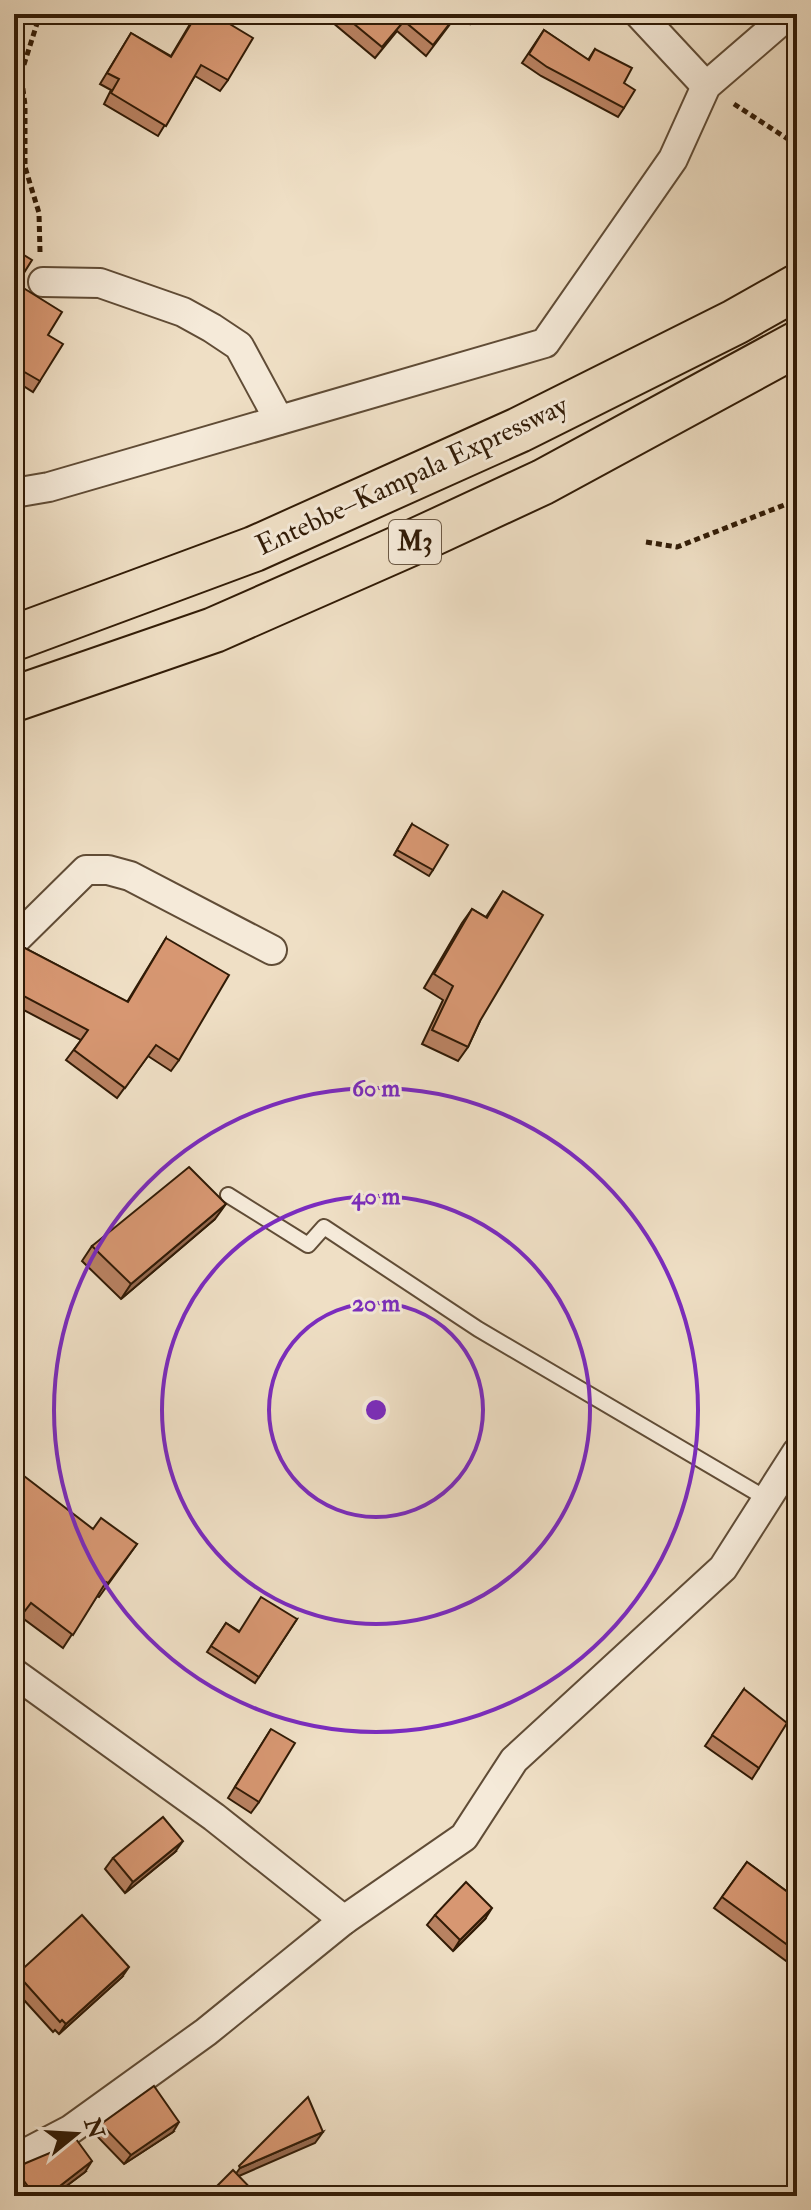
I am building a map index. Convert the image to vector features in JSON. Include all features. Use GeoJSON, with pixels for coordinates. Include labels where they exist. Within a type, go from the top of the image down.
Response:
{"type":"FeatureCollection","features":[{"type":"Feature","properties":{"kind":"highway","name":"Entebbe–Kampala Expressway"},"geometry":{"type":"LineString","coordinates":[[14,638],[268,543],[519,430],[735,322],[797,287]]}},
{"type":"Feature","properties":{"kind":"highway","name":"Entebbe–Kampala Expressway"},"geometry":{"type":"LineString","coordinates":[[14,699],[214,630],[418,540],[543,482],[797,344]]}},
{"type":"Feature","properties":{"kind":"street"},"geometry":{"type":"LineString","coordinates":[[639,14],[706,86]]}},
{"type":"Feature","properties":{"kind":"street"},"geometry":{"type":"LineString","coordinates":[[14,493],[49,487],[545,343],[673,159],[706,86],[786,14]]}},
{"type":"Feature","properties":{"kind":"street"},"geometry":{"type":"LineString","coordinates":[[43,282],[100,283],[183,312],[212,328],[239,346],[279,420]]}},
{"type":"Feature","properties":{"kind":"street"},"geometry":{"type":"LineString","coordinates":[[14,941],[86,870],[108,870],[130,876],[272,950]]}},
{"type":"Feature","properties":{"kind":"street"},"geometry":{"type":"LineString","coordinates":[[14,2157],[70,2130],[182,2050],[344,1920],[464,1837],[514,1760],[723,1568],[797,1452]]}},
{"type":"Feature","properties":{"kind":"street"},"geometry":{"type":"LineString","coordinates":[[14,1673],[214,1817],[344,1920]]}},
{"type":"Feature","properties":{"kind":"lane"},"geometry":{"type":"LineString","coordinates":[[228,1195],[308,1245],[324,1227],[478,1329],[767,1499]]}},
{"type":"Feature","properties":{"kind":"path"},"geometry":{"type":"LineString","coordinates":[[40,14],[18,75],[25,105],[25,167],[39,213],[43,282]]}},
{"type":"Feature","properties":{"kind":"path"},"geometry":{"type":"LineString","coordinates":[[706,86],[797,145]]}},
{"type":"Feature","properties":{"kind":"path"},"geometry":{"type":"LineString","coordinates":[[646,542],[677,547],[797,500]]}},
{"type":"Feature","properties":{"kind":"building"},"geometry":{"type":"Polygon","coordinates":[[[197,14],[213,14],[253,38],[228,80],[201,65],[166,126],[111,93],[119,79],[107,73],[131,33],[171,57],[197,14]]]}},
{"type":"Feature","properties":{"kind":"building"},"geometry":{"type":"Polygon","coordinates":[[[342,14],[457,14],[433,45],[404,21],[382,47],[342,14]]]}},
{"type":"Feature","properties":{"kind":"building"},"geometry":{"type":"Polygon","coordinates":[[[544,30],[589,60],[595,49],[632,68],[624,83],[635,90],[624,108],[547,67],[529,54],[544,30]]]}},
{"type":"Feature","properties":{"kind":"building"},"geometry":{"type":"Polygon","coordinates":[[[14,249],[32,260],[17,284],[62,312],[48,335],[63,344],[40,381],[14,366],[14,249]]]}},
{"type":"Feature","properties":{"kind":"building"},"geometry":{"type":"Polygon","coordinates":[[[412,824],[448,845],[433,870],[397,850],[412,824]]]}},
{"type":"Feature","properties":{"kind":"building"},"geometry":{"type":"Polygon","coordinates":[[[503,891],[543,915],[480,1021],[468,1047],[432,1030],[453,986],[434,974],[472,909],[487,918],[503,891]]]}},
{"type":"Feature","properties":{"kind":"building"},"geometry":{"type":"Polygon","coordinates":[[[166,938],[229,975],[179,1060],[156,1045],[125,1088],[74,1050],[88,1030],[14,991],[14,965],[23,947],[128,1002],[166,938]]]}},
{"type":"Feature","properties":{"kind":"building"},"geometry":{"type":"Polygon","coordinates":[[[189,1167],[226,1204],[131,1284],[92,1246],[189,1167]]]}},
{"type":"Feature","properties":{"kind":"building"},"geometry":{"type":"Polygon","coordinates":[[[24,1476],[93,1529],[101,1518],[137,1544],[106,1582],[73,1635],[31,1603],[24,1612],[14,1604],[14,1490],[24,1476]]]}},
{"type":"Feature","properties":{"kind":"building"},"geometry":{"type":"Polygon","coordinates":[[[261,1597],[297,1619],[259,1677],[211,1646],[226,1623],[239,1632],[261,1597]]]}},
{"type":"Feature","properties":{"kind":"building"},"geometry":{"type":"Polygon","coordinates":[[[744,1689],[787,1723],[759,1768],[712,1735],[744,1689]]]}},
{"type":"Feature","properties":{"kind":"building"},"geometry":{"type":"Polygon","coordinates":[[[271,1729],[295,1743],[259,1802],[235,1787],[271,1729]]]}},
{"type":"Feature","properties":{"kind":"building"},"geometry":{"type":"Polygon","coordinates":[[[163,1817],[183,1841],[133,1882],[113,1858],[163,1817]]]}},
{"type":"Feature","properties":{"kind":"building"},"geometry":{"type":"Polygon","coordinates":[[[747,1862],[797,1899],[797,1952],[722,1897],[747,1862]]]}},
{"type":"Feature","properties":{"kind":"building"},"geometry":{"type":"Polygon","coordinates":[[[466,1882],[492,1908],[460,1940],[435,1915],[466,1882]]]}},
{"type":"Feature","properties":{"kind":"building"},"geometry":{"type":"Polygon","coordinates":[[[82,1915],[129,1967],[66,2024],[62,2020],[60,2022],[17,1974],[82,1915]]]}},
{"type":"Feature","properties":{"kind":"building"},"geometry":{"type":"Polygon","coordinates":[[[154,2086],[179,2122],[131,2155],[101,2124],[154,2086]]]}},
{"type":"Feature","properties":{"kind":"building"},"geometry":{"type":"Polygon","coordinates":[[[308,2097],[323,2132],[240,2168],[239,2166],[308,2097]]]}},
{"type":"Feature","properties":{"kind":"building"},"geometry":{"type":"Polygon","coordinates":[[[76,2139],[92,2161],[47,2196],[35,2196],[16,2170],[26,2163],[53,2154],[76,2139]]]}},
{"type":"Feature","properties":{"kind":"building"},"geometry":{"type":"Polygon","coordinates":[[[233,2170],[258,2196],[207,2196],[233,2170]]]}}]}
